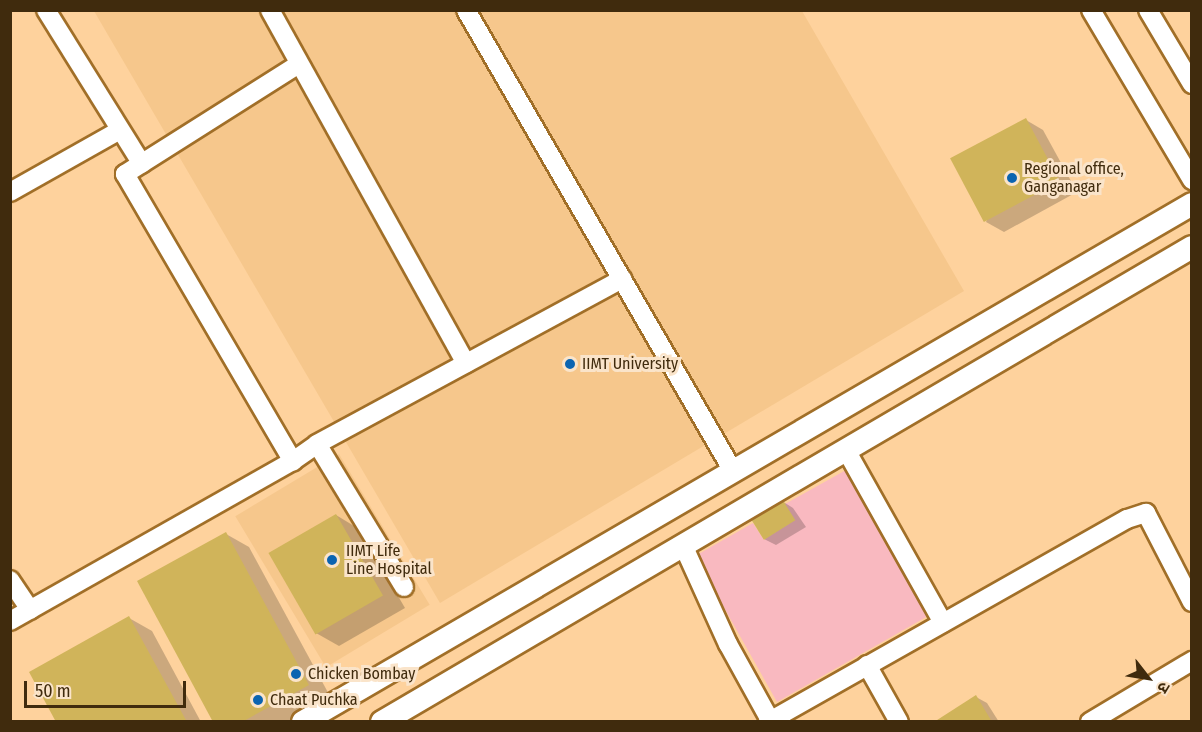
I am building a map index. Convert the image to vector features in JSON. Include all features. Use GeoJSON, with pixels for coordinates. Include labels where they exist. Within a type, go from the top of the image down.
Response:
{"type":"FeatureCollection","features":[{"type":"Feature","properties":{"kind":"street"},"geometry":{"type":"LineString","coordinates":[[45,10],[142,164]]}},
{"type":"Feature","properties":{"kind":"street"},"geometry":{"type":"LineString","coordinates":[[270,10],[466,363]]}},
{"type":"Feature","properties":{"kind":"street"},"geometry":{"type":"LineString","coordinates":[[466,10],[733,471]]}},
{"type":"Feature","properties":{"kind":"street"},"geometry":{"type":"LineString","coordinates":[[1091,10],[1191,180]]}},
{"type":"Feature","properties":{"kind":"street"},"geometry":{"type":"LineString","coordinates":[[1148,10],[1191,84]]}},
{"type":"Feature","properties":{"kind":"street"},"geometry":{"type":"LineString","coordinates":[[293,461],[125,174],[299,64]]}},
{"type":"Feature","properties":{"kind":"street"},"geometry":{"type":"LineString","coordinates":[[10,192],[120,130]]}},
{"type":"Feature","properties":{"kind":"street"},"geometry":{"type":"LineString","coordinates":[[303,722],[1191,204]]}},
{"type":"Feature","properties":{"kind":"street"},"geometry":{"type":"LineString","coordinates":[[382,722],[1191,247]]}},
{"type":"Feature","properties":{"kind":"street"},"geometry":{"type":"LineString","coordinates":[[10,621],[293,461],[317,444],[622,279]]}},
{"type":"Feature","properties":{"kind":"street"},"geometry":{"type":"LineString","coordinates":[[317,444],[404,587]]}},
{"type":"Feature","properties":{"kind":"street"},"geometry":{"type":"LineString","coordinates":[[846,450],[943,623]]}},
{"type":"Feature","properties":{"kind":"street"},"geometry":{"type":"LineString","coordinates":[[683,545],[728,644],[769,721],[1127,519],[1146,513],[1191,602]]}},
{"type":"Feature","properties":{"kind":"street"},"geometry":{"type":"LineString","coordinates":[[10,580],[30,610]]}},
{"type":"Feature","properties":{"kind":"street"},"geometry":{"type":"LineString","coordinates":[[1090,722],[1191,661]]}},
{"type":"Feature","properties":{"kind":"street"},"geometry":{"type":"LineString","coordinates":[[867,665],[898,722]]}},
{"type":"Feature","properties":{"kind":"shaded area","name":"IIMT University"},"geometry":{"type":"Polygon","coordinates":[[[94,11],[802,11],[964,291],[440,603],[94,11]]]}},
{"type":"Feature","properties":{"kind":"shaded area","name":"IIMT Life Line Hospital"},"geometry":{"type":"Polygon","coordinates":[[[339,454],[430,605],[326,667],[235,516],[339,454]]]}},
{"type":"Feature","properties":{"kind":"shaded area"},"geometry":{"type":"Polygon","coordinates":[[[846,470],[928,616],[777,702],[695,556],[753,523],[764,540],[795,520],[785,504],[846,470]]]}},
{"type":"Feature","properties":{"kind":"building"},"geometry":{"type":"Polygon","coordinates":[[[1026,118],[1060,182],[984,222],[950,158],[1026,118]]]}},
{"type":"Feature","properties":{"kind":"building"},"geometry":{"type":"Polygon","coordinates":[[[782,499],[795,520],[764,540],[751,519],[782,499]]]}},
{"type":"Feature","properties":{"kind":"building"},"geometry":{"type":"Polygon","coordinates":[[[336,514],[383,595],[315,634],[268,553],[336,514]]]}},
{"type":"Feature","properties":{"kind":"building"},"geometry":{"type":"Polygon","coordinates":[[[226,532],[309,685],[242,722],[213,722],[137,581],[226,532]]]}},
{"type":"Feature","properties":{"kind":"building"},"geometry":{"type":"Polygon","coordinates":[[[129,616],[187,722],[56,722],[29,672],[129,616]]]}},
{"type":"Feature","properties":{"kind":"building"},"geometry":{"type":"Polygon","coordinates":[[[976,695],[992,722],[934,722],[976,695]]]}},
{"type":"Feature","properties":{"kind":"place","name":"Regional office, Ganganagar"},"geometry":{"type":"Point","coordinates":[1012,178]}},
{"type":"Feature","properties":{"kind":"place","name":"IIMT University"},"geometry":{"type":"Point","coordinates":[570,364]}},
{"type":"Feature","properties":{"kind":"place","name":"IIMT Life Line Hospital"},"geometry":{"type":"Point","coordinates":[332,560]}},
{"type":"Feature","properties":{"kind":"place","name":"Chicken Bombay"},"geometry":{"type":"Point","coordinates":[296,674]}},
{"type":"Feature","properties":{"kind":"place","name":"Chaat Puchka"},"geometry":{"type":"Point","coordinates":[258,700]}}]}
